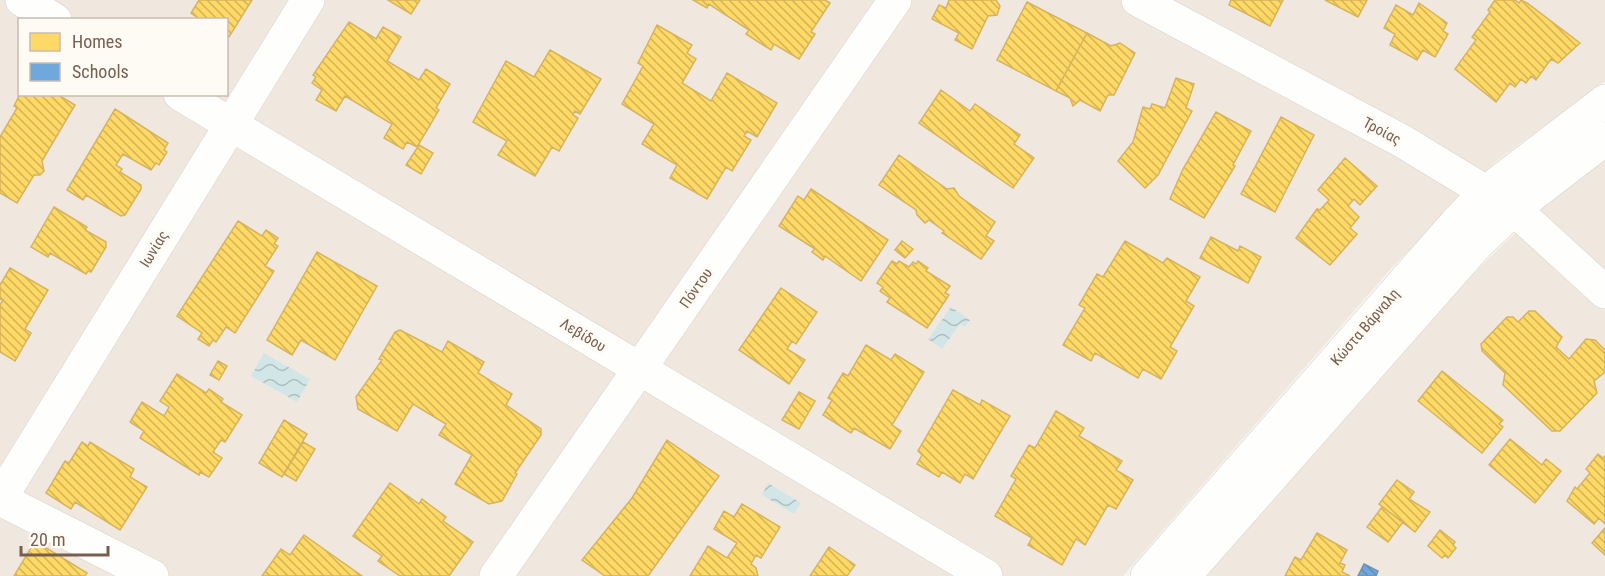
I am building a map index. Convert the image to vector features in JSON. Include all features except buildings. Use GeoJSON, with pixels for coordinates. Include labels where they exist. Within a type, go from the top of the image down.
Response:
{"type":"FeatureCollection","features":[{"type":"Feature","properties":{"kind":"street"},"geometry":{"type":"LineString","coordinates":[[22,0],[52,18]]}},
{"type":"Feature","properties":{"kind":"street","name":"Ιωνίας"},"geometry":{"type":"LineString","coordinates":[[0,499],[308,0]]}},
{"type":"Feature","properties":{"kind":"street","name":"Πόντου"},"geometry":{"type":"LineString","coordinates":[[496,576],[895,0]]}},
{"type":"Feature","properties":{"kind":"street","name":"Τροίας"},"geometry":{"type":"LineString","coordinates":[[1138,0],[1402,141],[1514,209],[1605,292]]}},
{"type":"Feature","properties":{"kind":"street","name":"Λεβίδου"},"geometry":{"type":"LineString","coordinates":[[183,96],[986,576]]}},
{"type":"Feature","properties":{"kind":"street","name":"Κώστα Βάρναλη"},"geometry":{"type":"LineString","coordinates":[[1147,576],[1456,223],[1486,192],[1605,101]]}},
{"type":"Feature","properties":{"kind":"street","name":"Κώστα Βάρναλη"},"geometry":{"type":"LineString","coordinates":[[1184,576],[1476,245],[1514,209],[1605,139]]}},
{"type":"Feature","properties":{"kind":"street"},"geometry":{"type":"LineString","coordinates":[[0,499],[152,576]]}},
{"type":"Feature","properties":{"kind":"shaded area"},"geometry":{"type":"Polygon","coordinates":[[[0,0],[1605,0],[1605,81],[1494,163],[1389,271],[1123,576],[0,576],[0,0]]]}},
{"type":"Feature","properties":{"kind":"shaded area"},"geometry":{"type":"Polygon","coordinates":[[[1605,160],[1605,576],[1206,576],[1323,436],[1437,308],[1537,212],[1605,160]]]}},
{"type":"Feature","properties":{"kind":"water"},"geometry":{"type":"Polygon","coordinates":[[[951,307],[970,320],[965,327],[960,324],[942,349],[928,339],[951,307]]]}},
{"type":"Feature","properties":{"kind":"water"},"geometry":{"type":"Polygon","coordinates":[[[264,353],[310,379],[297,402],[251,376],[264,353]]]}},
{"type":"Feature","properties":{"kind":"water"},"geometry":{"type":"Polygon","coordinates":[[[768,483],[801,503],[794,514],[762,495],[768,483]]]}}]}
